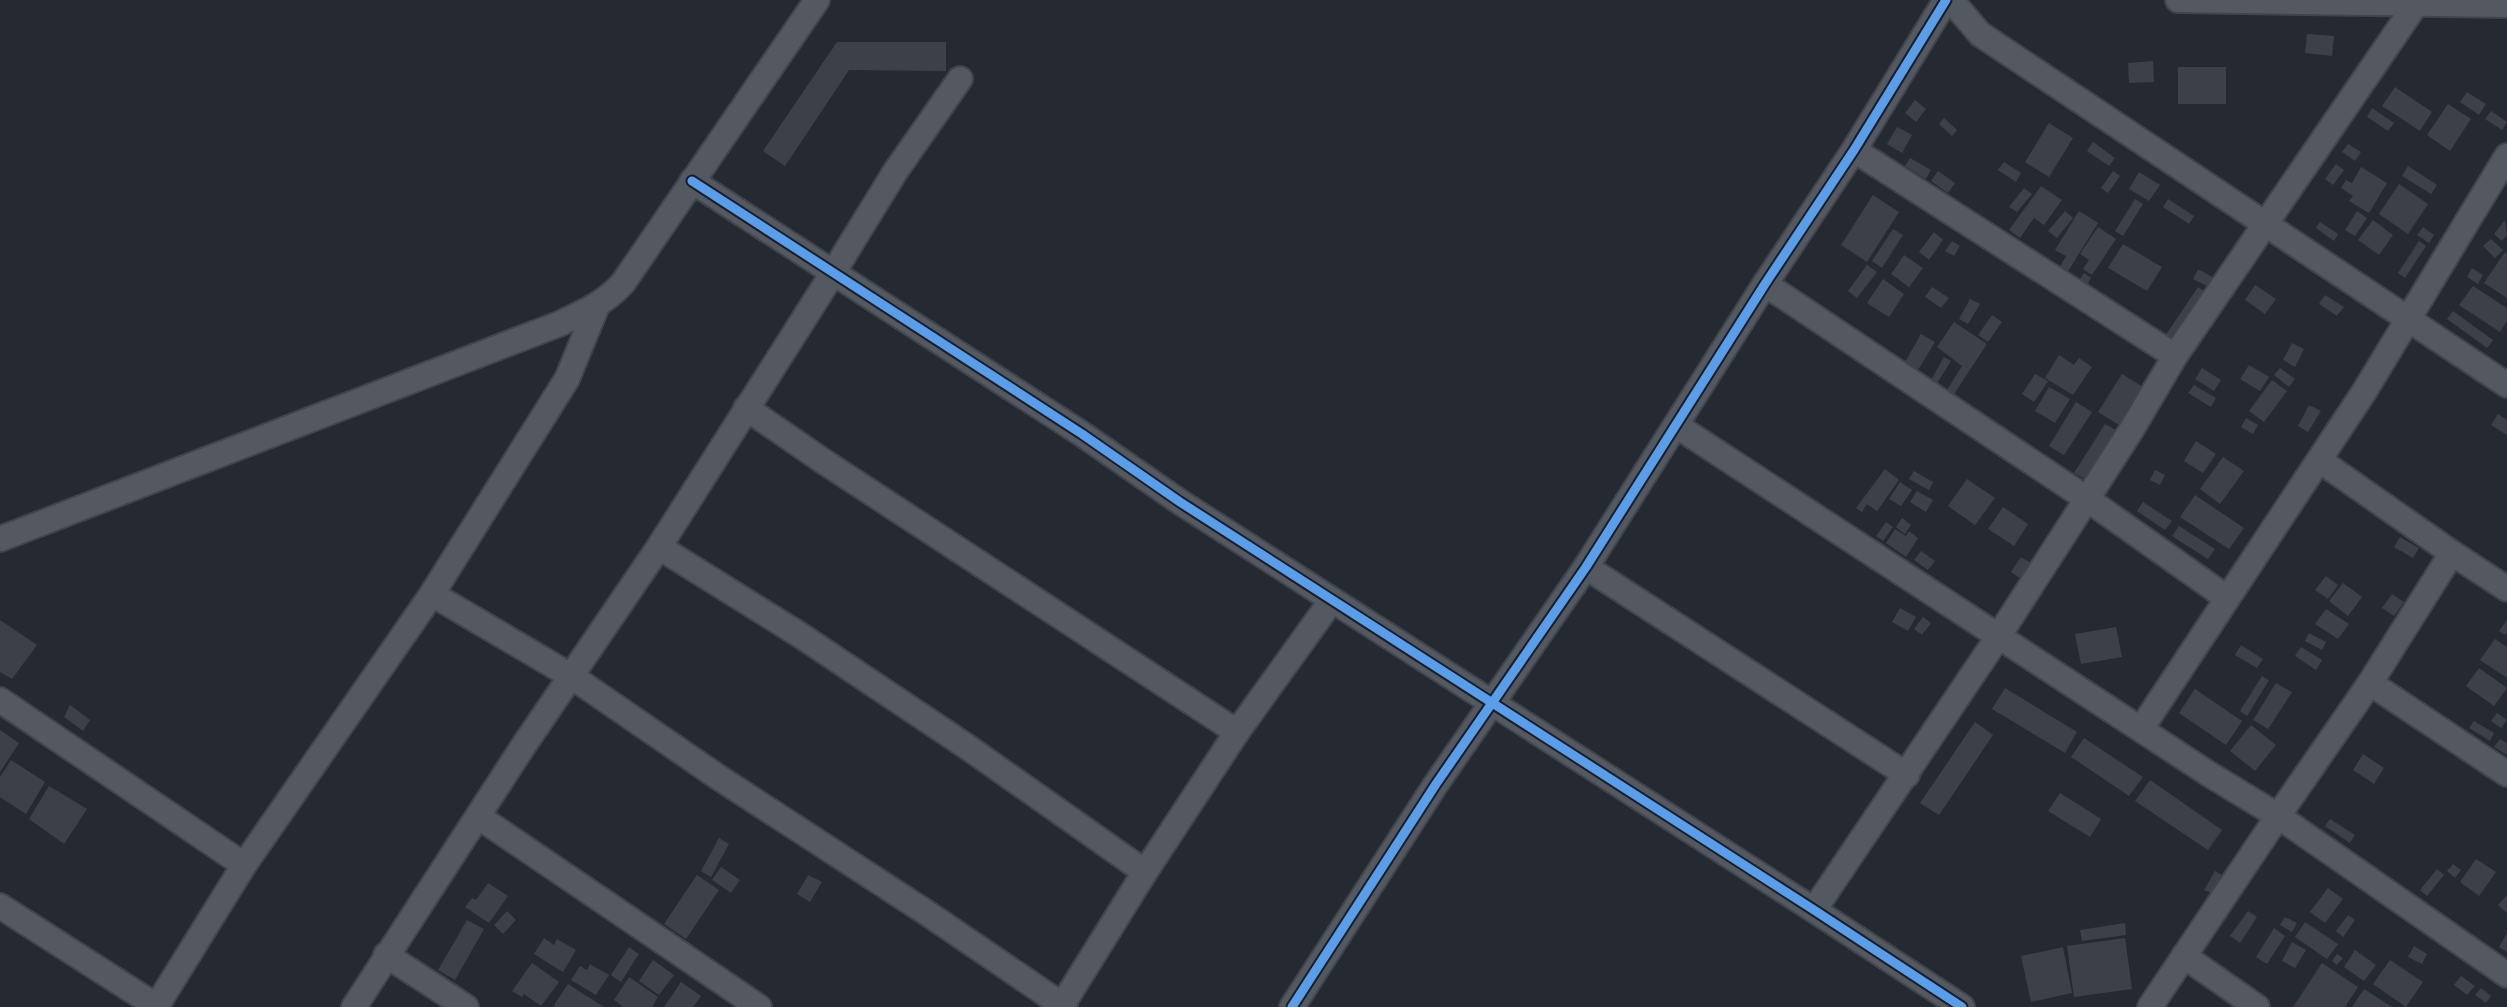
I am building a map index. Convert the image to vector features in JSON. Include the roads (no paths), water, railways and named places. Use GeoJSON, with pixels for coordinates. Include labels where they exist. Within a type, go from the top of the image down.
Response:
{"type":"FeatureCollection","features":[{"type":"Feature","properties":{"kind":"street"},"geometry":{"type":"LineString","coordinates":[[0,539],[559,324],[597,306],[611,296],[623,282],[817,0]]}},
{"type":"Feature","properties":{"kind":"street"},"geometry":{"type":"LineString","coordinates":[[1292,1007],[1436,784],[1552,620],[1948,0],[1980,34],[2507,384]]}},
{"type":"Feature","properties":{"kind":"street"},"geometry":{"type":"LineString","coordinates":[[2178,0],[2507,5]]}},
{"type":"Feature","properties":{"kind":"street"},"geometry":{"type":"LineString","coordinates":[[1815,910],[1998,637],[2175,356],[2416,4]]}},
{"type":"Feature","properties":{"kind":"street"},"geometry":{"type":"LineString","coordinates":[[354,1007],[659,547],[895,172],[960,79]]}},
{"type":"Feature","properties":{"kind":"street"},"geometry":{"type":"LineString","coordinates":[[1854,150],[2175,356]]}},
{"type":"Feature","properties":{"kind":"street"},"geometry":{"type":"LineString","coordinates":[[2141,729],[2364,392],[2507,156]]}},
{"type":"Feature","properties":{"kind":"street"},"geometry":{"type":"LineString","coordinates":[[692,181],[1082,434],[1180,502],[1815,910],[1959,1006]]}},
{"type":"Feature","properties":{"kind":"street"},"geometry":{"type":"LineString","coordinates":[[1765,284],[2087,499],[2227,598]]}},
{"type":"Feature","properties":{"kind":"street"},"geometry":{"type":"LineString","coordinates":[[2,913],[157,1007],[244,865],[432,594],[567,379],[597,306]]}},
{"type":"Feature","properties":{"kind":"street"},"geometry":{"type":"LineString","coordinates":[[746,408],[1237,732]]}},
{"type":"Feature","properties":{"kind":"street"},"geometry":{"type":"LineString","coordinates":[[1677,426],[1998,637],[2278,816],[2507,975]]}},
{"type":"Feature","properties":{"kind":"street"},"geometry":{"type":"LineString","coordinates":[[2319,460],[2452,554],[2507,589]]}},
{"type":"Feature","properties":{"kind":"street"},"geometry":{"type":"LineString","coordinates":[[659,547],[800,635],[966,746],[1145,872]]}},
{"type":"Feature","properties":{"kind":"street"},"geometry":{"type":"LineString","coordinates":[[2150,1007],[2370,683],[2452,554]]}},
{"type":"Feature","properties":{"kind":"street"},"geometry":{"type":"LineString","coordinates":[[1586,567],[1907,775]]}},
{"type":"Feature","properties":{"kind":"street"},"geometry":{"type":"LineString","coordinates":[[432,594],[571,676],[1063,1006],[1145,872],[1237,732],[1332,600]]}},
{"type":"Feature","properties":{"kind":"street"},"geometry":{"type":"LineString","coordinates":[[2370,683],[2507,774]]}},
{"type":"Feature","properties":{"kind":"street"},"geometry":{"type":"LineString","coordinates":[[0,700],[244,865]]}},
{"type":"Feature","properties":{"kind":"street"},"geometry":{"type":"LineString","coordinates":[[478,817],[759,1007]]}},
{"type":"Feature","properties":{"kind":"street"},"geometry":{"type":"LineString","coordinates":[[386,955],[466,1007]]}},
{"type":"Feature","properties":{"kind":"street"},"geometry":{"type":"LineString","coordinates":[[2184,956],[2257,1007]]}}]}
